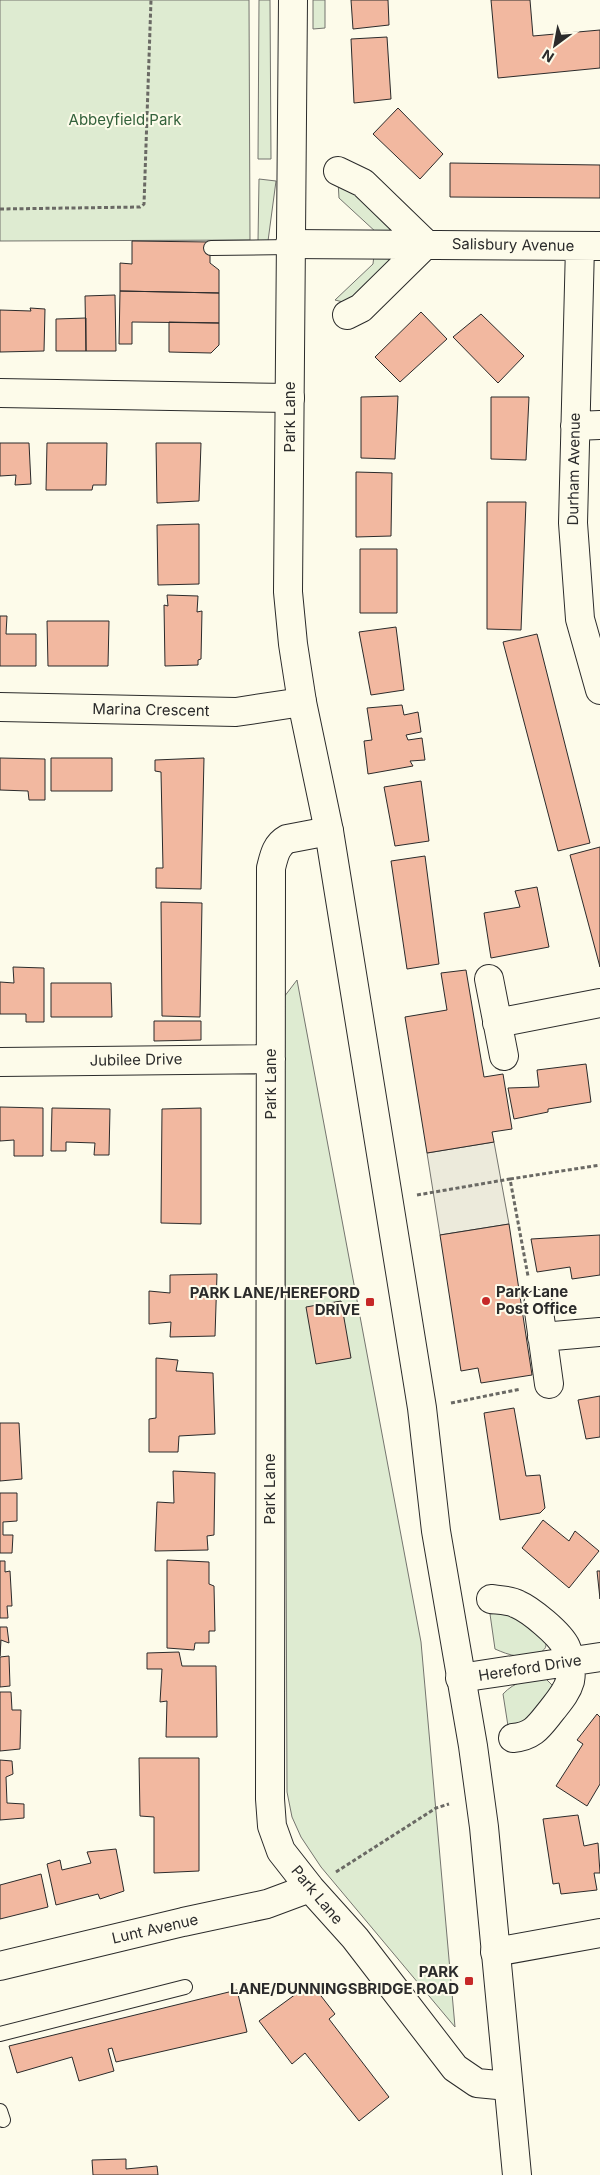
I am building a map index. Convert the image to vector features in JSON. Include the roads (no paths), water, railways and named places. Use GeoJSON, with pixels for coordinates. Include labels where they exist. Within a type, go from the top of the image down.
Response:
{"type":"FeatureCollection","features":[{"type":"Feature","properties":{"kind":"street","name":"Park Lane"},"geometry":{"type":"LineString","coordinates":[[293,0],[288,592],[292,644],[329,831],[422,1408],[436,1531],[473,1746],[484,1828],[517,2175]]}},
{"type":"Feature","properties":{"kind":"street"},"geometry":{"type":"LineString","coordinates":[[338,170],[363,183],[426,244],[361,308],[347,315]]}},
{"type":"Feature","properties":{"kind":"street","name":"Salisbury Avenue"},"geometry":{"type":"LineString","coordinates":[[290,246],[426,244],[590,246]]}},
{"type":"Feature","properties":{"kind":"street","name":"Durham Avenue"},"geometry":{"type":"LineString","coordinates":[[590,246],[587,426],[573,523],[580,619],[600,690]]}},
{"type":"Feature","properties":{"kind":"street"},"geometry":{"type":"LineString","coordinates":[[0,393],[290,398]]}},
{"type":"Feature","properties":{"kind":"street","name":"Marina Crescent"},"geometry":{"type":"LineString","coordinates":[[0,706],[236,712],[302,702]]}},
{"type":"Feature","properties":{"kind":"street","name":"Park Lane"},"geometry":{"type":"LineString","coordinates":[[329,831],[287,839],[281,842],[276,849],[271,868],[270,1798],[272,1826],[281,1851],[310,1888],[355,1938],[455,2068],[477,2083],[508,2086]]}},
{"type":"Feature","properties":{"kind":"street"},"geometry":{"type":"LineString","coordinates":[[489,979],[504,1056]]}},
{"type":"Feature","properties":{"kind":"street"},"geometry":{"type":"LineString","coordinates":[[497,1023],[600,1003]]}},
{"type":"Feature","properties":{"kind":"street","name":"Jubilee Drive"},"geometry":{"type":"LineString","coordinates":[[0,1062],[271,1059]]}},
{"type":"Feature","properties":{"kind":"street"},"geometry":{"type":"LineString","coordinates":[[538,1304],[549,1384]]}},
{"type":"Feature","properties":{"kind":"street"},"geometry":{"type":"LineString","coordinates":[[542,1337],[600,1332]]}},
{"type":"Feature","properties":{"kind":"street"},"geometry":{"type":"LineString","coordinates":[[491,1599],[516,1603],[528,1610],[555,1633],[566,1646],[570,1662],[570,1680],[563,1696],[535,1731],[525,1737],[513,1738]]}},
{"type":"Feature","properties":{"kind":"street","name":"Hereford Drive"},"geometry":{"type":"LineString","coordinates":[[460,1678],[600,1657]]}},
{"type":"Feature","properties":{"kind":"street","name":"Lunt Avenue"},"geometry":{"type":"LineString","coordinates":[[0,1966],[266,1904],[310,1888]]}},
{"type":"Feature","properties":{"kind":"street"},"geometry":{"type":"LineString","coordinates":[[495,1952],[600,1935]]}},
{"type":"Feature","properties":{"kind":"lane"},"geometry":{"type":"LineString","coordinates":[[212,248],[290,246]]}},
{"type":"Feature","properties":{"kind":"lane"},"geometry":{"type":"LineString","coordinates":[[0,2034],[185,1987]]}},
{"type":"Feature","properties":{"kind":"place","name":"Park Lane Post Office"},"geometry":{"type":"Point","coordinates":[486,1301]}},
{"type":"Feature","properties":{"kind":"place","name":"PARK LANE/HEREFORD DRIVE"},"geometry":{"type":"Point","coordinates":[370,1302]}},
{"type":"Feature","properties":{"kind":"place","name":"PARK LANE/DUNNINGSBRIDGE ROAD"},"geometry":{"type":"Point","coordinates":[469,1981]}},
{"type":"Feature","properties":{"kind":"park label","name":"Abbeyfield Park"},"geometry":{"type":"Point","coordinates":[125,120]}}]}
